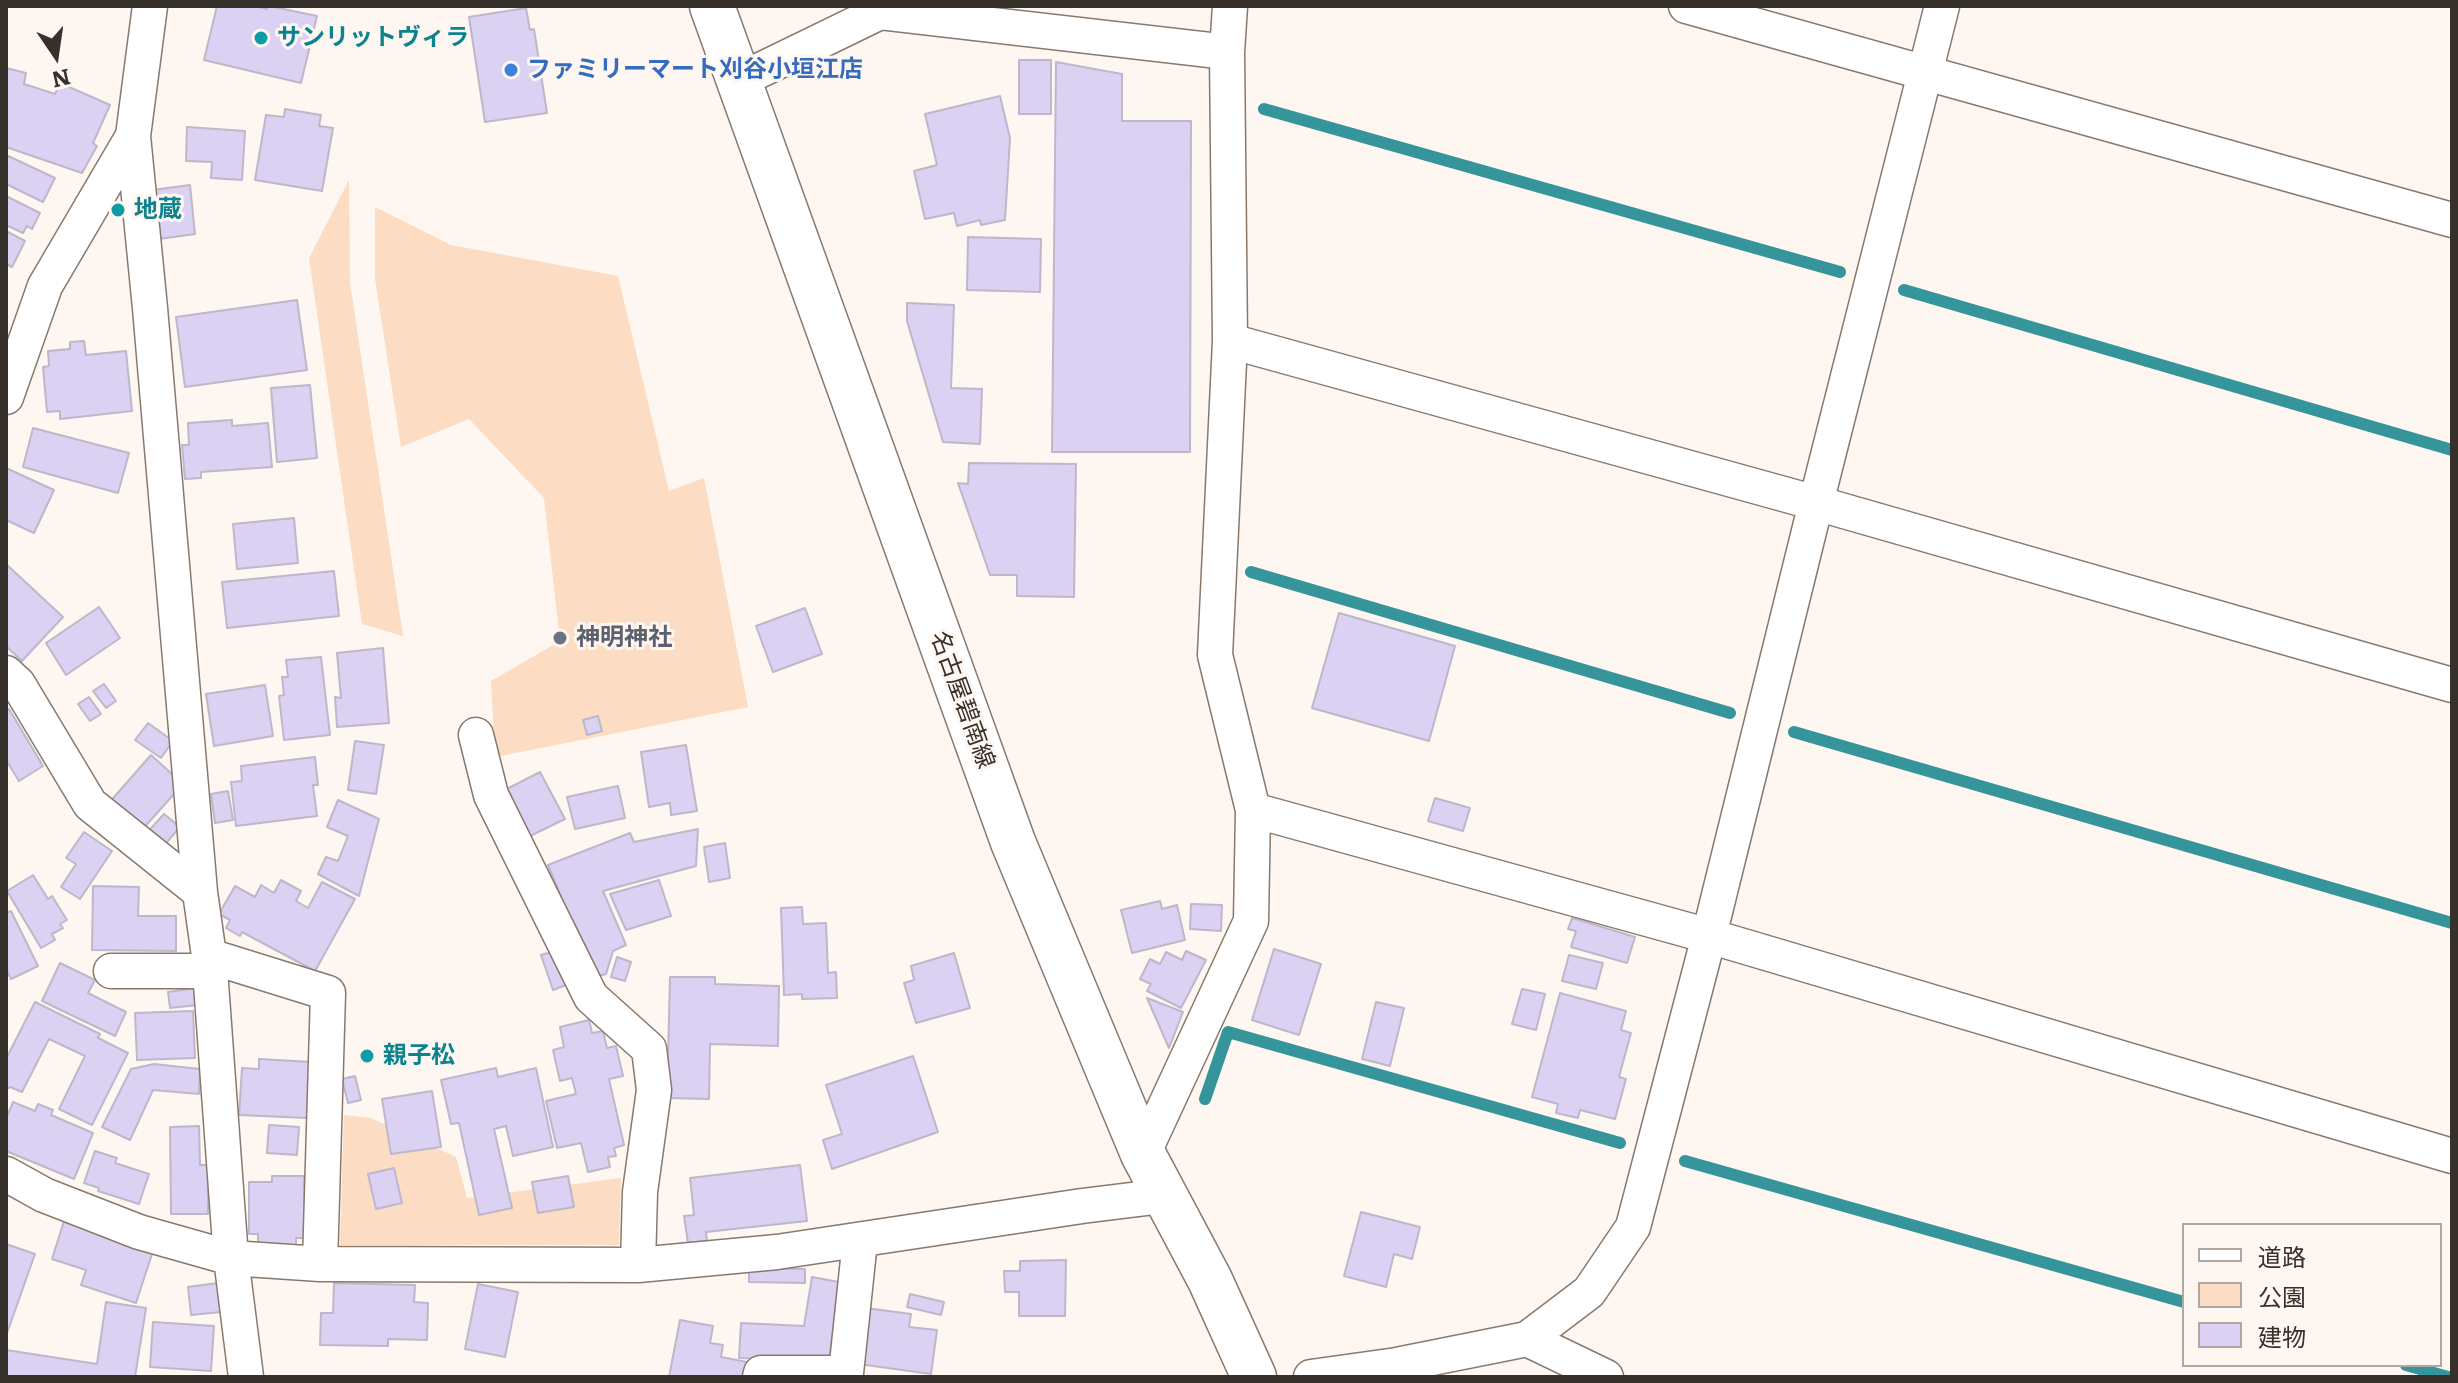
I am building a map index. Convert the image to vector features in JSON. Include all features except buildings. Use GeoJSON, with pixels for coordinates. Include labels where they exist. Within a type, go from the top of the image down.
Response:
{"type":"FeatureCollection","features":[{"type":"Feature","properties":{"kind":"main road","name":"名古屋碧南線"},"geometry":{"type":"LineString","coordinates":[[712,6],[1013,842],[1143,1154],[1210,1280],[1254,1377]]}},
{"type":"Feature","properties":{"kind":"street"},"geometry":{"type":"LineString","coordinates":[[150,6],[133,136],[200,892],[210,963],[231,1258],[246,1377]]}},
{"type":"Feature","properties":{"kind":"street"},"geometry":{"type":"LineString","coordinates":[[1143,1154],[1251,921],[1253,810],[1215,655],[1230,341],[1227,52],[1230,6]]}},
{"type":"Feature","properties":{"kind":"street"},"geometry":{"type":"LineString","coordinates":[[1686,6],[2452,220]]}},
{"type":"Feature","properties":{"kind":"street"},"geometry":{"type":"LineString","coordinates":[[1311,1377],[1397,1365],[1527,1339],[1589,1292],[1633,1227],[1942,6]]}},
{"type":"Feature","properties":{"kind":"street"},"geometry":{"type":"LineString","coordinates":[[740,80],[880,12],[1227,52]]}},
{"type":"Feature","properties":{"kind":"street"},"geometry":{"type":"LineString","coordinates":[[6,397],[12,360],[45,286],[133,136]]}},
{"type":"Feature","properties":{"kind":"street"},"geometry":{"type":"LineString","coordinates":[[1230,341],[1816,503],[2452,685]]}},
{"type":"Feature","properties":{"kind":"street"},"geometry":{"type":"LineString","coordinates":[[6,673],[18,684],[90,804],[200,892]]}},
{"type":"Feature","properties":{"kind":"street"},"geometry":{"type":"LineString","coordinates":[[476,735],[491,795],[591,997],[649,1049],[654,1090],[640,1192],[638,1265]]}},
{"type":"Feature","properties":{"kind":"street"},"geometry":{"type":"LineString","coordinates":[[1253,810],[1709,936],[2452,1156]]}},
{"type":"Feature","properties":{"kind":"street"},"geometry":{"type":"LineString","coordinates":[[111,971],[210,963],[328,993],[320,1264]]}},
{"type":"Feature","properties":{"kind":"street"},"geometry":{"type":"LineString","coordinates":[[6,1174],[44,1195],[139,1232],[231,1258],[320,1264],[638,1265],[777,1252],[1163,1196]]}},
{"type":"Feature","properties":{"kind":"street"},"geometry":{"type":"LineString","coordinates":[[760,1377],[761,1373],[846,1373],[860,1241]]}},
{"type":"Feature","properties":{"kind":"street"},"geometry":{"type":"LineString","coordinates":[[1527,1339],[1606,1377]]}},
{"type":"Feature","properties":{"kind":"green space"},"geometry":{"type":"Polygon","coordinates":[[[349,180],[350,283],[403,636],[362,624],[309,258],[349,180]]]}},
{"type":"Feature","properties":{"kind":"green space"},"geometry":{"type":"Polygon","coordinates":[[[375,207],[451,245],[618,276],[669,491],[704,478],[748,707],[495,757],[491,681],[560,641],[544,498],[469,419],[401,447],[375,279],[375,207]]]}},
{"type":"Feature","properties":{"kind":"green space"},"geometry":{"type":"Polygon","coordinates":[[[344,1115],[371,1118],[456,1157],[467,1198],[621,1178],[619,1245],[340,1245],[344,1115]]]}},
{"type":"Feature","properties":{"kind":"waterway"},"geometry":{"type":"LineString","coordinates":[[1264,109],[1840,272]]}},
{"type":"Feature","properties":{"kind":"waterway"},"geometry":{"type":"LineString","coordinates":[[1904,290],[2452,450]]}},
{"type":"Feature","properties":{"kind":"waterway"},"geometry":{"type":"LineString","coordinates":[[1251,572],[1730,713]]}},
{"type":"Feature","properties":{"kind":"waterway"},"geometry":{"type":"LineString","coordinates":[[1794,732],[2452,923]]}},
{"type":"Feature","properties":{"kind":"waterway"},"geometry":{"type":"LineString","coordinates":[[1205,1099],[1228,1032],[1620,1143]]}},
{"type":"Feature","properties":{"kind":"waterway"},"geometry":{"type":"LineString","coordinates":[[1685,1161],[2182,1301]]}},
{"type":"Feature","properties":{"kind":"waterway"},"geometry":{"type":"LineString","coordinates":[[2413,1367],[2448,1377]]}},
{"type":"Feature","properties":{"kind":"place","name":"サンリットヴィラ"},"geometry":{"type":"Point","coordinates":[261,38]}},
{"type":"Feature","properties":{"kind":"place","name":"ファミリーマート刈谷小垣江店"},"geometry":{"type":"Point","coordinates":[511,70]}},
{"type":"Feature","properties":{"kind":"place","name":"地蔵"},"geometry":{"type":"Point","coordinates":[118,210]}},
{"type":"Feature","properties":{"kind":"place","name":"神明神社"},"geometry":{"type":"Point","coordinates":[560,638]}},
{"type":"Feature","properties":{"kind":"place","name":"親子松"},"geometry":{"type":"Point","coordinates":[367,1056]}}]}
